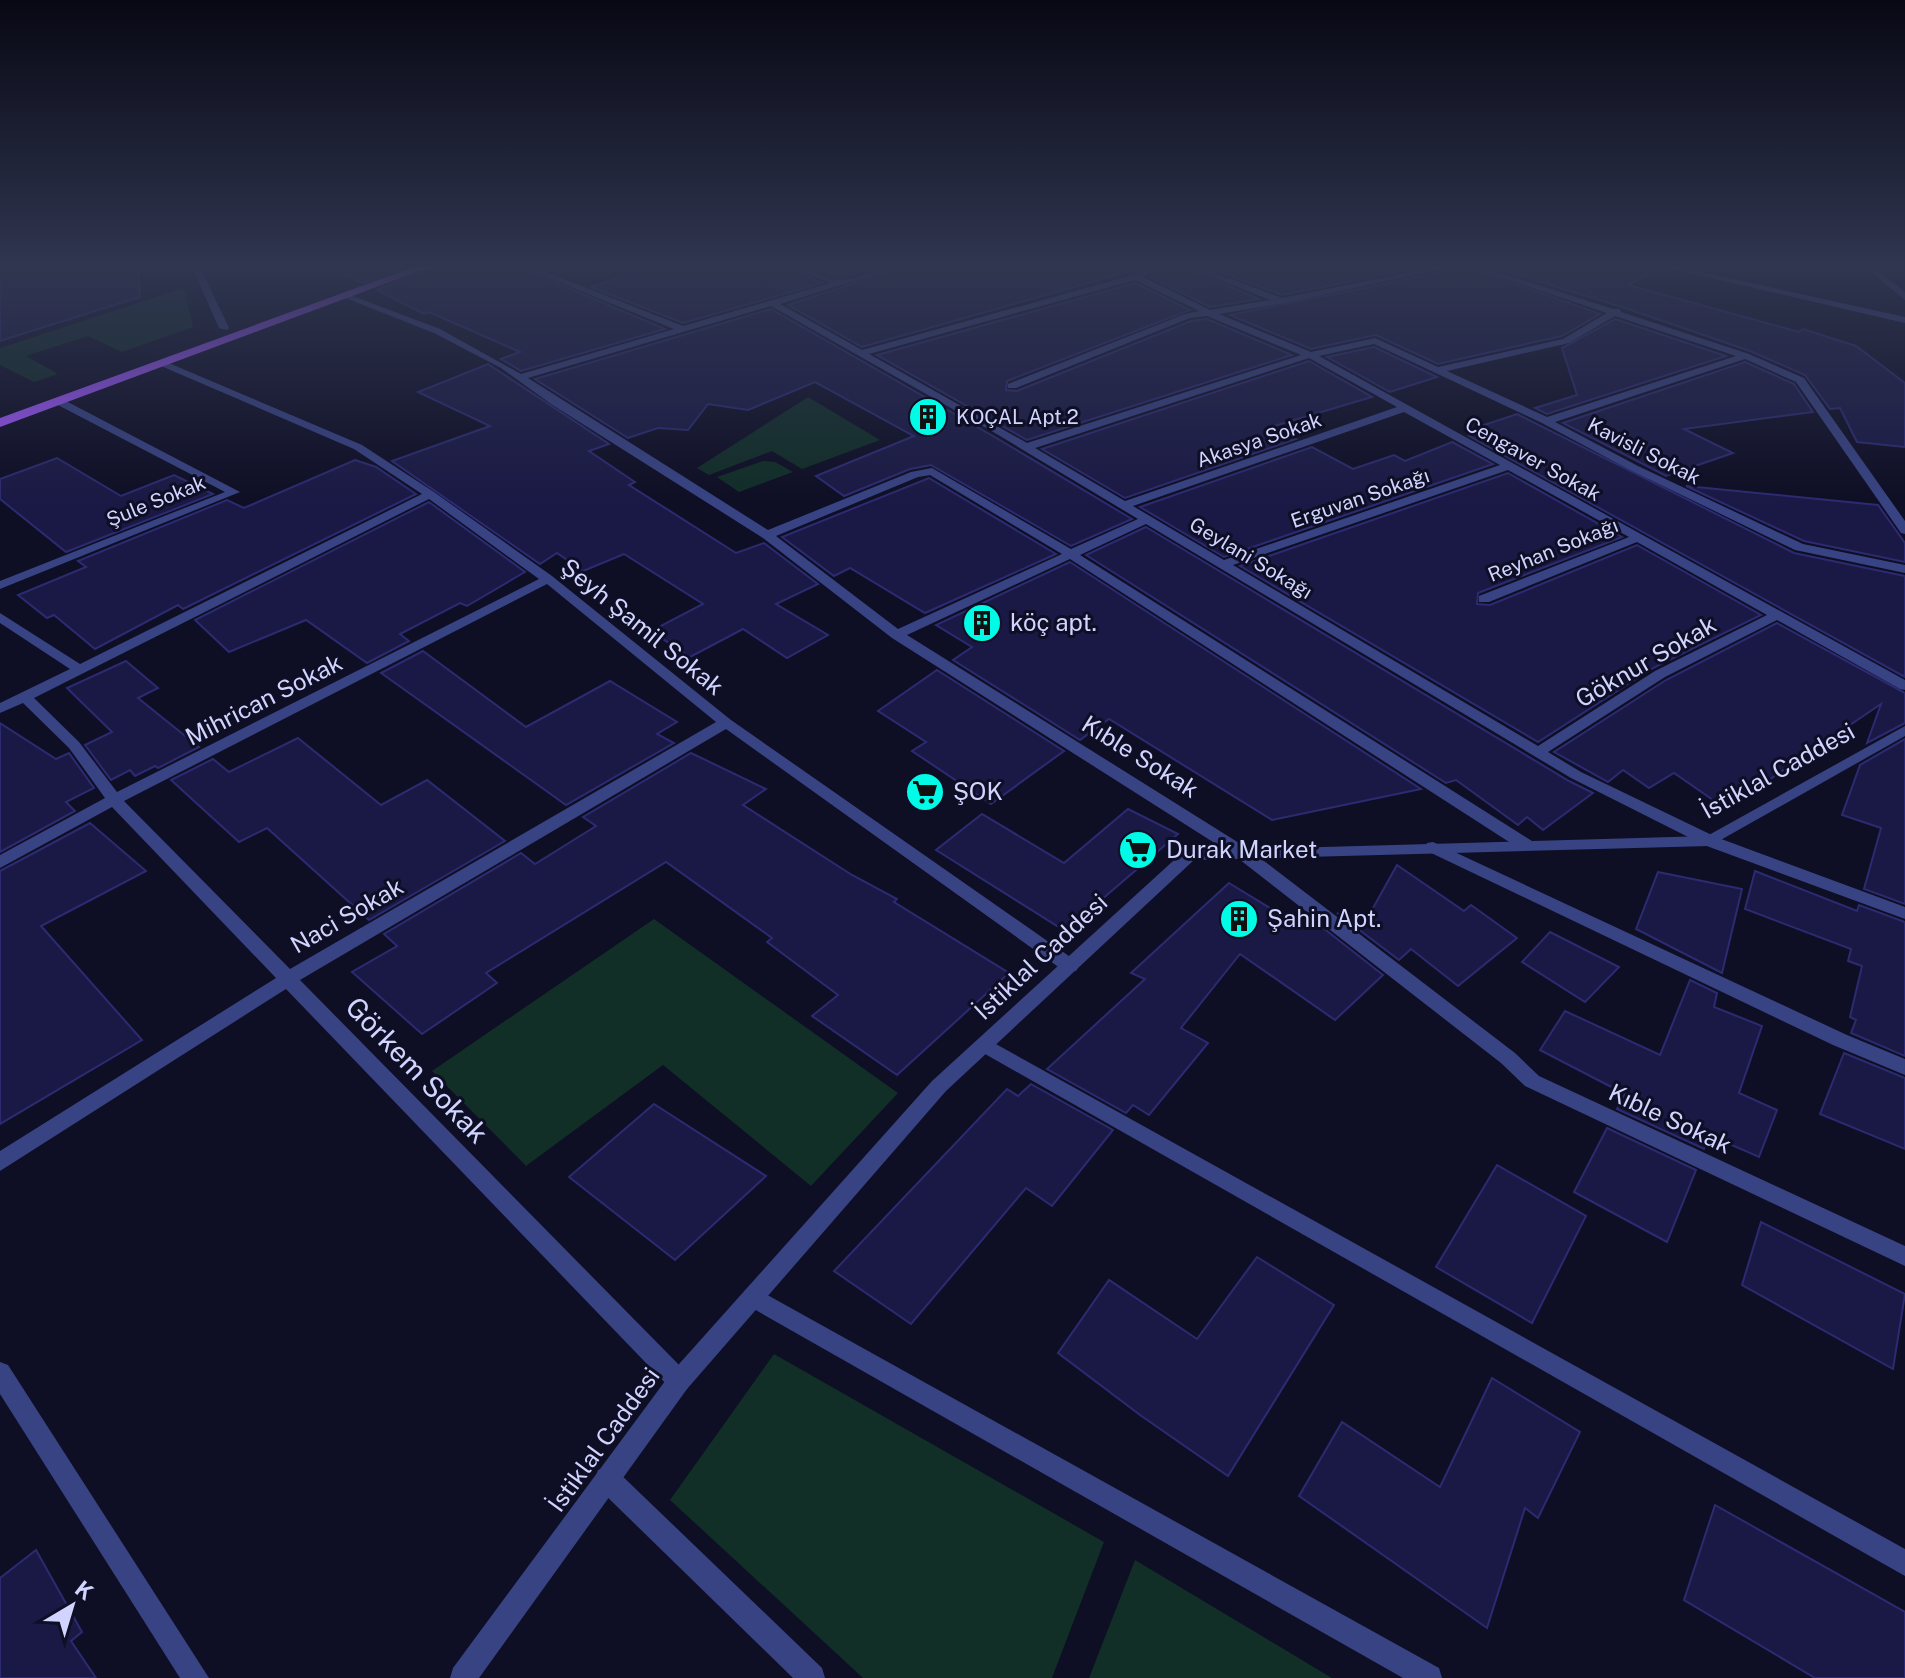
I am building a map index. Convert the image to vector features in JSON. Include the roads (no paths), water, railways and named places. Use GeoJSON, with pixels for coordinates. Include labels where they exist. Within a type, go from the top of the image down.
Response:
{"type":"FeatureCollection","features":[{"type":"Feature","properties":{"kind":"main road"},"geometry":{"type":"LineString","coordinates":[[0,407],[175,345]]}},
{"type":"Feature","properties":{"kind":"main road"},"geometry":{"type":"LineString","coordinates":[[0,423],[215,345]]}},
{"type":"Feature","properties":{"kind":"street","name":"Kıble Sokak"},"geometry":{"type":"LineString","coordinates":[[463,345],[521,377],[767,535],[897,635],[1241,852],[1508,1058],[1532,1081],[1905,1256]]}},
{"type":"Feature","properties":{"kind":"street"},"geometry":{"type":"LineString","coordinates":[[521,377],[627,345]]}},
{"type":"Feature","properties":{"kind":"street","name":"Geylani Sokağı"},"geometry":{"type":"LineString","coordinates":[[846,345],[1026,447],[1576,775],[1710,841],[1905,913]]}},
{"type":"Feature","properties":{"kind":"street"},"geometry":{"type":"LineString","coordinates":[[860,353],[888,345]]}},
{"type":"Feature","properties":{"kind":"street"},"geometry":{"type":"LineString","coordinates":[[1012,386],[1114,345]]}},
{"type":"Feature","properties":{"kind":"street","name":"Cengaver Sokak"},"geometry":{"type":"LineString","coordinates":[[1287,345],[1310,355],[1905,686]]}},
{"type":"Feature","properties":{"kind":"street","name":"Kavisli Sokak"},"geometry":{"type":"LineString","coordinates":[[1310,355],[1355,345]]}},
{"type":"Feature","properties":{"kind":"street","name":"Kavisli Sokak"},"geometry":{"type":"LineString","coordinates":[[1384,345],[1546,421],[1634,468],[1799,547],[1905,569]]}},
{"type":"Feature","properties":{"kind":"street"},"geometry":{"type":"LineString","coordinates":[[1437,370],[1547,345]]}},
{"type":"Feature","properties":{"kind":"street"},"geometry":{"type":"LineString","coordinates":[[1715,345],[1800,380],[1905,530]]}},
{"type":"Feature","properties":{"kind":"street"},"geometry":{"type":"LineString","coordinates":[[1026,447],[1310,355]]}},
{"type":"Feature","properties":{"kind":"street"},"geometry":{"type":"LineString","coordinates":[[1546,421],[1746,356]]}},
{"type":"Feature","properties":{"kind":"street","name":"Şeyh Şamil Sokak"},"geometry":{"type":"LineString","coordinates":[[164,364],[358,447],[430,494],[548,579],[726,723],[1070,966]]}},
{"type":"Feature","properties":{"kind":"street","name":"Şule Sokak"},"geometry":{"type":"LineString","coordinates":[[0,585],[234,492],[60,402]]}},
{"type":"Feature","properties":{"kind":"street","name":"Akasya Sokak"},"geometry":{"type":"LineString","coordinates":[[1124,505],[1405,408]]}},
{"type":"Feature","properties":{"kind":"street","name":"Erguvan Sokağı"},"geometry":{"type":"LineString","coordinates":[[1223,564],[1509,466]]}},
{"type":"Feature","properties":{"kind":"street"},"geometry":{"type":"LineString","coordinates":[[767,535],[915,474],[932,471],[1072,555],[1526,845]]}},
{"type":"Feature","properties":{"kind":"street"},"geometry":{"type":"LineString","coordinates":[[0,709],[430,494]]}},
{"type":"Feature","properties":{"kind":"street"},"geometry":{"type":"LineString","coordinates":[[897,635],[1147,519]]}},
{"type":"Feature","properties":{"kind":"street","name":"Reyhan Sokağı"},"geometry":{"type":"LineString","coordinates":[[1484,599],[1637,538]]}},
{"type":"Feature","properties":{"kind":"street","name":"Mihrican Sokak"},"geometry":{"type":"LineString","coordinates":[[0,862],[114,800],[548,579]]}},
{"type":"Feature","properties":{"kind":"street","name":"Göknur Sokak"},"geometry":{"type":"LineString","coordinates":[[1538,752],[1660,674],[1779,614]]}},
{"type":"Feature","properties":{"kind":"street"},"geometry":{"type":"LineString","coordinates":[[0,617],[79,669]]}},
{"type":"Feature","properties":{"kind":"street"},"geometry":{"type":"LineString","coordinates":[[25,697],[74,745],[114,800]]}},
{"type":"Feature","properties":{"kind":"street","name":"Naci Sokak"},"geometry":{"type":"LineString","coordinates":[[0,1162],[289,978],[726,723]]}},
{"type":"Feature","properties":{"kind":"street","name":"İstiklal Caddesi"},"geometry":{"type":"LineString","coordinates":[[463,1678],[679,1381],[939,1086],[1190,855],[1710,841],[1905,730]]}},
{"type":"Feature","properties":{"kind":"street","name":"Görkem Sokak"},"geometry":{"type":"LineString","coordinates":[[114,800],[679,1381]]}},
{"type":"Feature","properties":{"kind":"street"},"geometry":{"type":"LineString","coordinates":[[1433,847],[1840,1040],[1905,1067]]}},
{"type":"Feature","properties":{"kind":"street"},"geometry":{"type":"LineString","coordinates":[[985,1045],[1905,1563]]}},
{"type":"Feature","properties":{"kind":"street"},"geometry":{"type":"LineString","coordinates":[[753,1297],[1429,1678]]}},
{"type":"Feature","properties":{"kind":"street"},"geometry":{"type":"LineString","coordinates":[[0,1373],[196,1678]]}},
{"type":"Feature","properties":{"kind":"street"},"geometry":{"type":"LineString","coordinates":[[607,1479],[812,1678]]}},
{"type":"Feature","properties":{"kind":"place","name":"KOÇAL Apt.2"},"geometry":{"type":"Point","coordinates":[928,417]}},
{"type":"Feature","properties":{"kind":"place","name":"köç apt."},"geometry":{"type":"Point","coordinates":[982,623]}},
{"type":"Feature","properties":{"kind":"place","name":"ŞOK"},"geometry":{"type":"Point","coordinates":[925,792]}},
{"type":"Feature","properties":{"kind":"place","name":"Durak Market"},"geometry":{"type":"Point","coordinates":[1138,850]}},
{"type":"Feature","properties":{"kind":"place","name":"Şahin Apt."},"geometry":{"type":"Point","coordinates":[1239,919]}}]}
